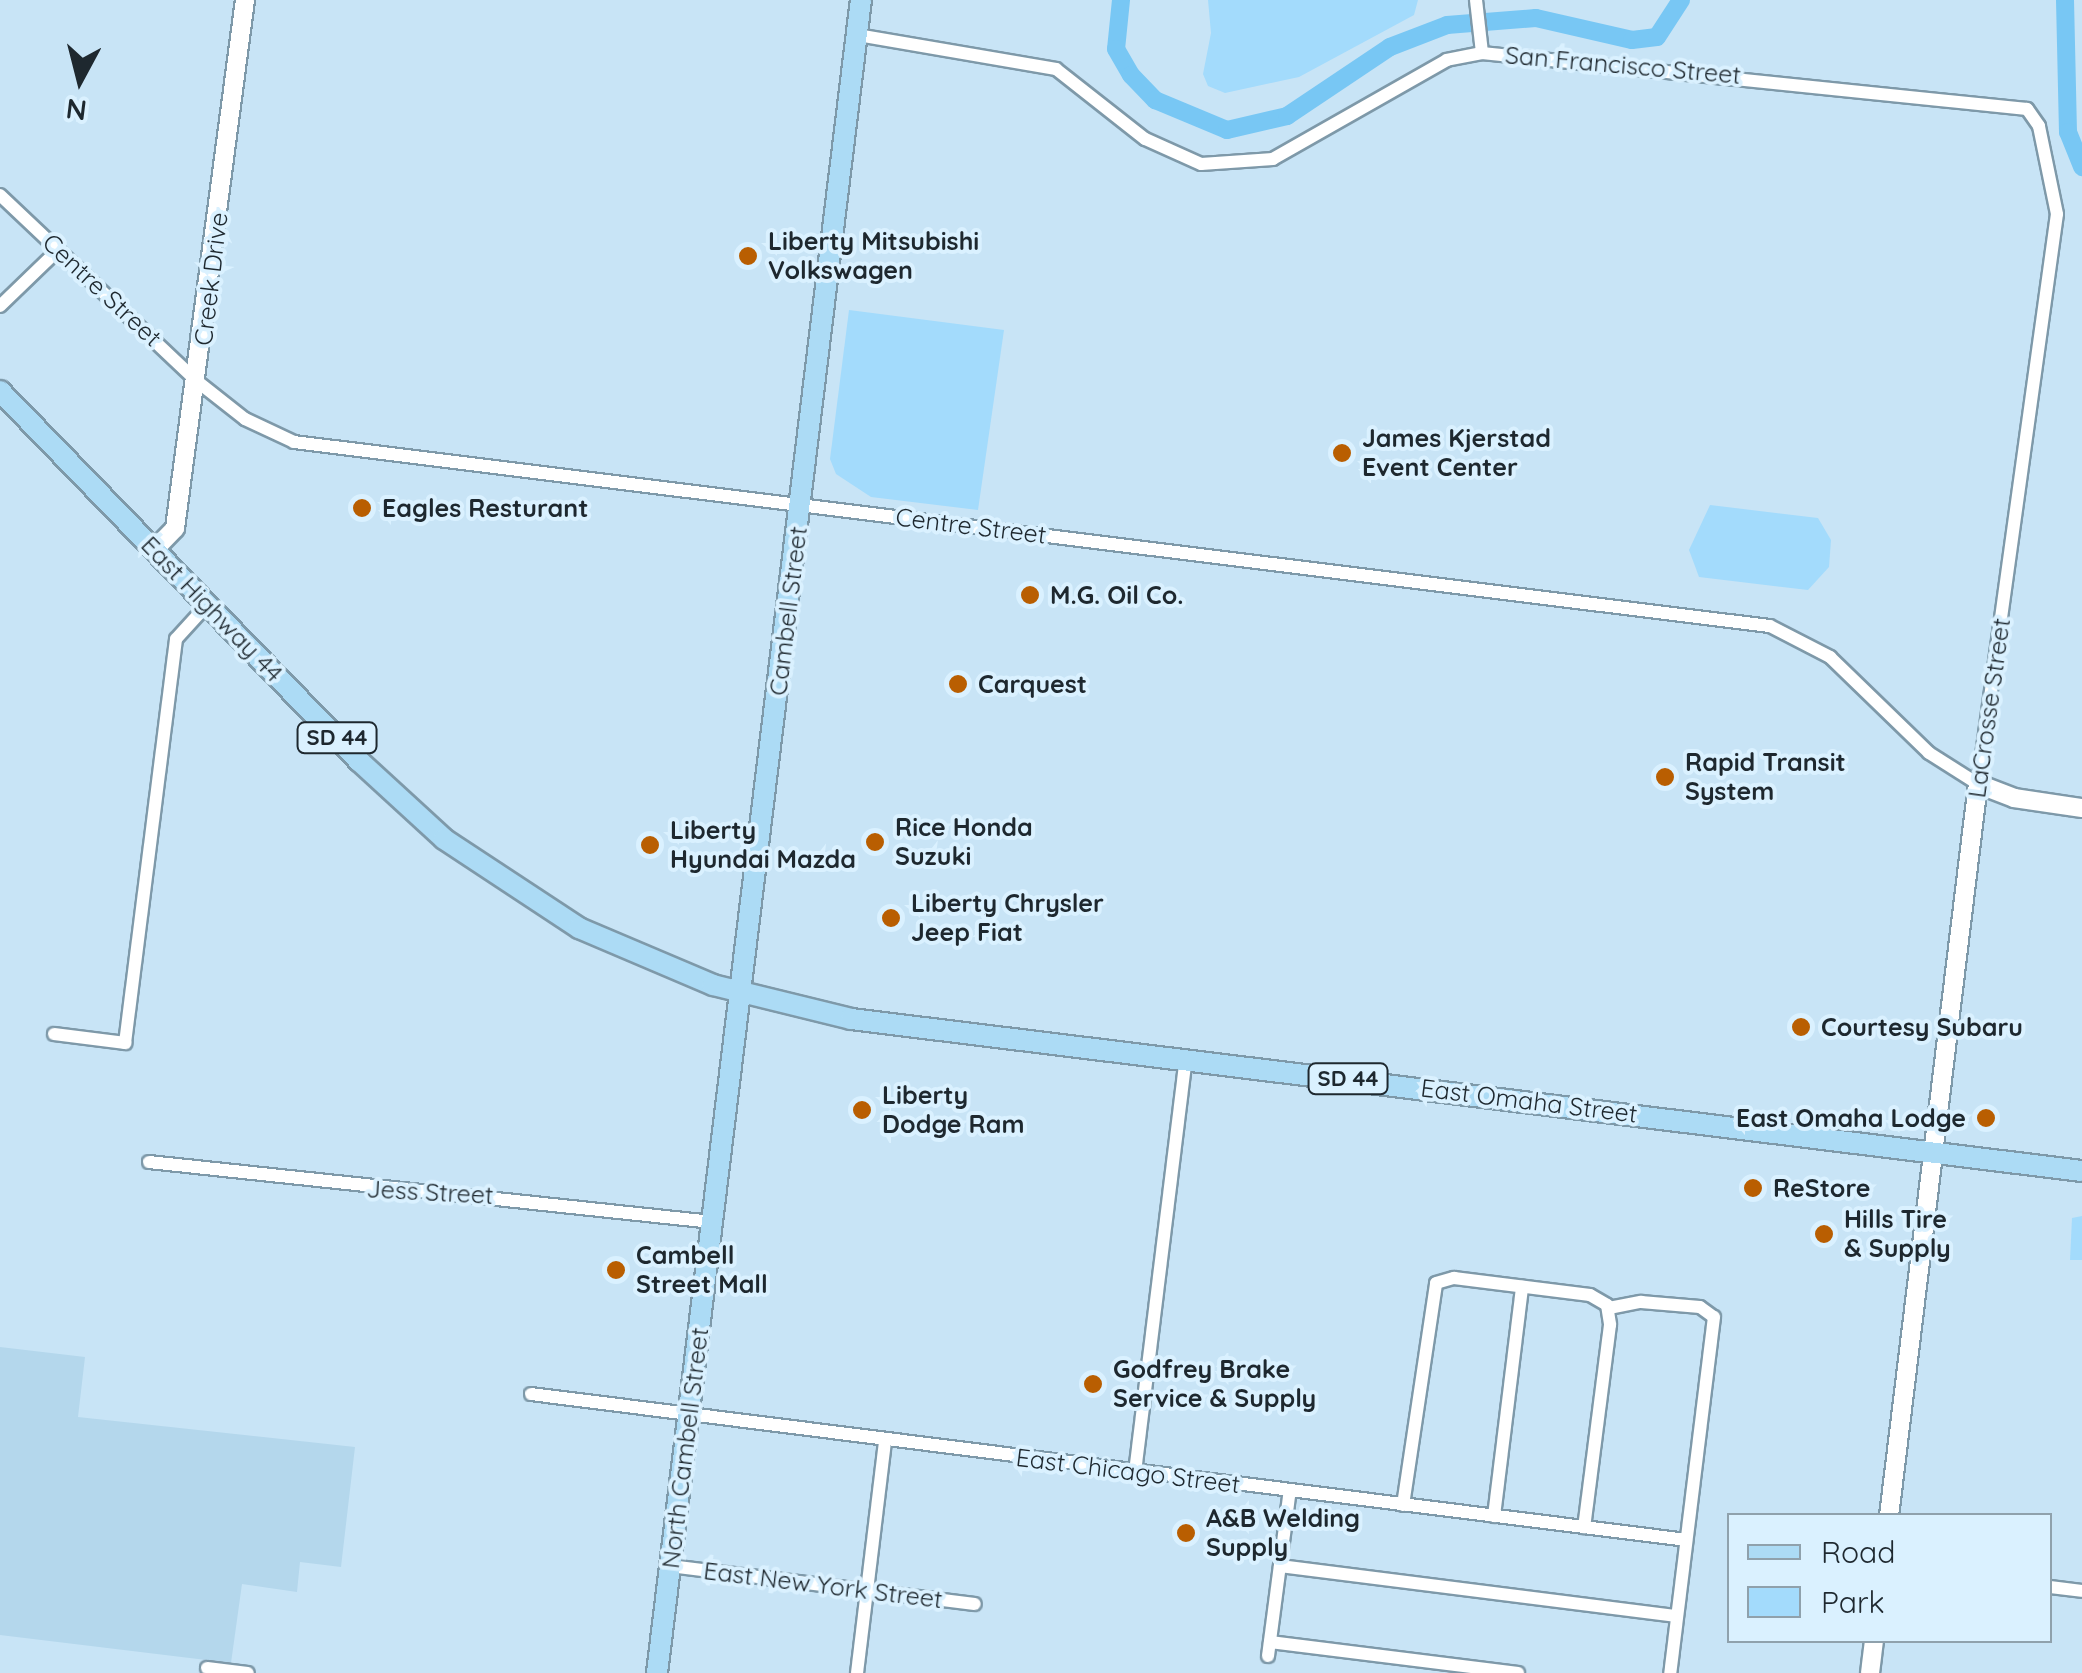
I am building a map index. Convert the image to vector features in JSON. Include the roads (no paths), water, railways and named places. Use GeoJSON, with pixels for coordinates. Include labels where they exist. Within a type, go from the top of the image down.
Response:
{"type":"FeatureCollection","features":[{"type":"Feature","properties":{"kind":"main road","name":"Cambell Street"},"geometry":{"type":"LineString","coordinates":[[712,1222],[862,0]]}},
{"type":"Feature","properties":{"kind":"main road","name":"East Highway 44"},"geometry":{"type":"LineString","coordinates":[[0,390],[381,782],[471,860],[579,928],[740,994]]}},
{"type":"Feature","properties":{"kind":"main road","name":"East Omaha Street"},"geometry":{"type":"LineString","coordinates":[[740,994],[851,1019],[2082,1171]]}},
{"type":"Feature","properties":{"kind":"main road","name":"North Cambell Street"},"geometry":{"type":"LineString","coordinates":[[657,1673],[712,1222]]}},
{"type":"Feature","properties":{"kind":"street","name":"Creek Drive"},"geometry":{"type":"LineString","coordinates":[[154,549],[175,528],[198,382],[244,0]]}},
{"type":"Feature","properties":{"kind":"street"},"geometry":{"type":"LineString","coordinates":[[1476,0],[1482,54]]}},
{"type":"Feature","properties":{"kind":"street","name":"San Francisco Street"},"geometry":{"type":"LineString","coordinates":[[857,35],[1056,69],[1145,140],[1201,164],[1238,166],[1274,159],[1446,60],[1482,54],[2027,108]]}},
{"type":"Feature","properties":{"kind":"street","name":"LaCrosse Street"},"geometry":{"type":"LineString","coordinates":[[1889,1513],[1978,784],[2057,214],[2039,126],[2027,108]]}},
{"type":"Feature","properties":{"kind":"street","name":"Centre Street"},"geometry":{"type":"LineString","coordinates":[[0,195],[198,382],[245,420],[294,442],[1770,626],[1830,658],[1929,753],[1978,784]]}},
{"type":"Feature","properties":{"kind":"street"},"geometry":{"type":"LineString","coordinates":[[0,306],[58,250]]}},
{"type":"Feature","properties":{"kind":"street"},"geometry":{"type":"LineString","coordinates":[[54,1034],[125,1043],[176,639],[207,605]]}},
{"type":"Feature","properties":{"kind":"street"},"geometry":{"type":"LineString","coordinates":[[1978,784],[2014,798],[2082,808]]}},
{"type":"Feature","properties":{"kind":"street"},"geometry":{"type":"LineString","coordinates":[[1136,1472],[1186,1058]]}},
{"type":"Feature","properties":{"kind":"street","name":"Jess Street"},"geometry":{"type":"LineString","coordinates":[[149,1162],[712,1222]]}},
{"type":"Feature","properties":{"kind":"street"},"geometry":{"type":"LineString","coordinates":[[1403,1504],[1432,1287],[1454,1278],[1522,1286],[1598,1297],[1609,1308]]}},
{"type":"Feature","properties":{"kind":"street"},"geometry":{"type":"LineString","coordinates":[[1494,1516],[1522,1286]]}},
{"type":"Feature","properties":{"kind":"street"},"geometry":{"type":"LineString","coordinates":[[1609,1308],[1642,1302],[1700,1307],[1714,1317],[1670,1673]]}},
{"type":"Feature","properties":{"kind":"street"},"geometry":{"type":"LineString","coordinates":[[1584,1527],[1609,1308]]}},
{"type":"Feature","properties":{"kind":"street","name":"East Chicago Street"},"geometry":{"type":"LineString","coordinates":[[532,1394],[1686,1540]]}},
{"type":"Feature","properties":{"kind":"street"},"geometry":{"type":"LineString","coordinates":[[857,1673],[885,1441]]}},
{"type":"Feature","properties":{"kind":"street"},"geometry":{"type":"LineString","coordinates":[[1290,1490],[1269,1649],[1518,1673]]}},
{"type":"Feature","properties":{"kind":"street","name":"East New York Street"},"geometry":{"type":"LineString","coordinates":[[670,1566],[975,1604]]}},
{"type":"Feature","properties":{"kind":"street"},"geometry":{"type":"LineString","coordinates":[[1280,1566],[1677,1616]]}},
{"type":"Feature","properties":{"kind":"street"},"geometry":{"type":"LineString","coordinates":[[2052,1587],[2082,1591]]}},
{"type":"Feature","properties":{"kind":"street"},"geometry":{"type":"LineString","coordinates":[[1870,1673],[1874,1643]]}},
{"type":"Feature","properties":{"kind":"street"},"geometry":{"type":"LineString","coordinates":[[207,1668],[248,1673]]}},
{"type":"Feature","properties":{"kind":"waterway"},"geometry":{"type":"LineString","coordinates":[[1121,0],[1116,49],[1131,75],[1155,100],[1227,130],[1287,116],[1390,47],[1447,25],[1536,18],[1632,40],[1657,37],[1681,0]]}},
{"type":"Feature","properties":{"kind":"waterway"},"geometry":{"type":"LineString","coordinates":[[2065,0],[2068,132],[2082,167]]}},
{"type":"Feature","properties":{"kind":"place","name":"Liberty Mitsubishi Volkswagen"},"geometry":{"type":"Point","coordinates":[748,256]}},
{"type":"Feature","properties":{"kind":"place","name":"James Kjerstad Event Center"},"geometry":{"type":"Point","coordinates":[1342,453]}},
{"type":"Feature","properties":{"kind":"place","name":"Eagles Resturant"},"geometry":{"type":"Point","coordinates":[362,508]}},
{"type":"Feature","properties":{"kind":"place","name":"M.G. Oil Co."},"geometry":{"type":"Point","coordinates":[1030,595]}},
{"type":"Feature","properties":{"kind":"place","name":"Carquest"},"geometry":{"type":"Point","coordinates":[958,684]}},
{"type":"Feature","properties":{"kind":"place","name":"Rapid Transit System"},"geometry":{"type":"Point","coordinates":[1665,777]}},
{"type":"Feature","properties":{"kind":"place","name":"Rice Honda Suzuki"},"geometry":{"type":"Point","coordinates":[875,842]}},
{"type":"Feature","properties":{"kind":"place","name":"Liberty Hyundai Mazda"},"geometry":{"type":"Point","coordinates":[650,845]}},
{"type":"Feature","properties":{"kind":"place","name":"Liberty Chrysler Jeep Fiat"},"geometry":{"type":"Point","coordinates":[891,918]}},
{"type":"Feature","properties":{"kind":"place","name":"Courtesy Subaru"},"geometry":{"type":"Point","coordinates":[1801,1027]}},
{"type":"Feature","properties":{"kind":"place","name":"Liberty Dodge Ram"},"geometry":{"type":"Point","coordinates":[862,1110]}},
{"type":"Feature","properties":{"kind":"place","name":"East Omaha Lodge"},"geometry":{"type":"Point","coordinates":[1986,1118]}},
{"type":"Feature","properties":{"kind":"place","name":"ReStore"},"geometry":{"type":"Point","coordinates":[1753,1188]}},
{"type":"Feature","properties":{"kind":"place","name":"Hills Tire & Supply"},"geometry":{"type":"Point","coordinates":[1824,1234]}},
{"type":"Feature","properties":{"kind":"place","name":"Cambell Street Mall"},"geometry":{"type":"Point","coordinates":[616,1270]}},
{"type":"Feature","properties":{"kind":"place","name":"Godfrey Brake Service & Supply"},"geometry":{"type":"Point","coordinates":[1093,1384]}},
{"type":"Feature","properties":{"kind":"place","name":"A&B Welding Supply"},"geometry":{"type":"Point","coordinates":[1186,1533]}}]}
